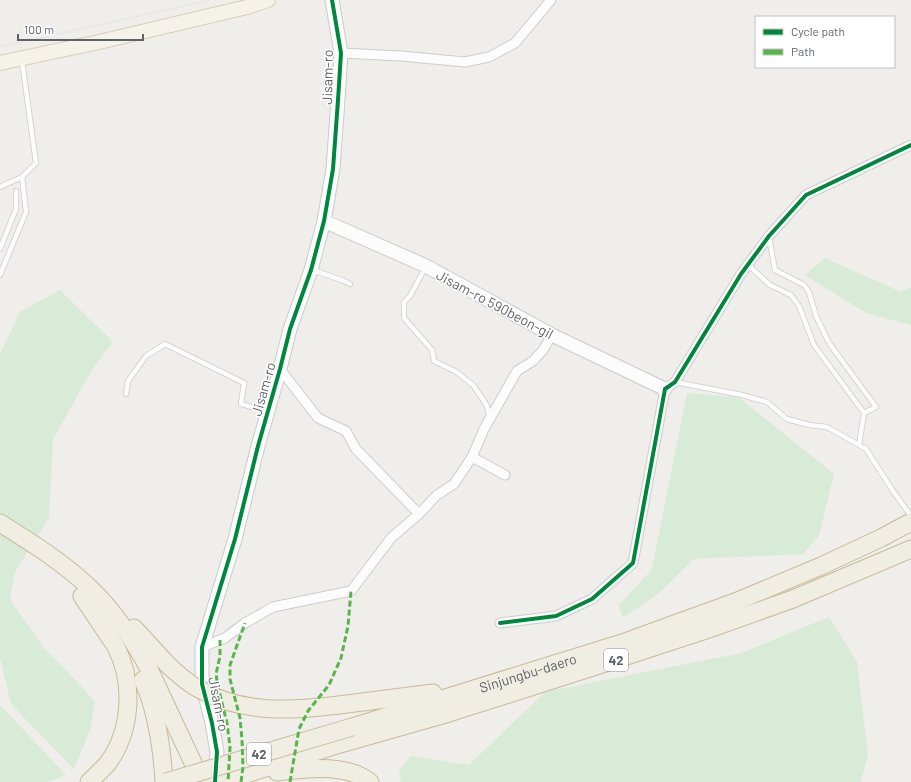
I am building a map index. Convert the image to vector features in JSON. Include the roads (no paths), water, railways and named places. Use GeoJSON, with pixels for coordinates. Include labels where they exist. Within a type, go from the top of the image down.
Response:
{"type":"FeatureCollection","features":[{"type":"Feature","properties":{"kind":"highway","name":"Sinjungbu-daero"},"geometry":{"type":"LineString","coordinates":[[165,782],[352,727],[625,642],[735,602],[820,566],[881,538],[911,522]]}},
{"type":"Feature","properties":{"kind":"highway"},"geometry":{"type":"LineString","coordinates":[[0,523],[46,552],[91,589],[106,605],[129,635],[150,671],[202,782]]}},
{"type":"Feature","properties":{"kind":"highway"},"geometry":{"type":"LineString","coordinates":[[0,536],[54,572],[99,612],[116,633],[139,672],[156,718],[165,782]]}},
{"type":"Feature","properties":{"kind":"highway","name":"Sinjungbu-daero"},"geometry":{"type":"LineString","coordinates":[[226,780],[578,672],[709,629],[793,599],[911,549]]}},
{"type":"Feature","properties":{"kind":"highway"},"geometry":{"type":"LineString","coordinates":[[70,571],[92,584],[111,601],[141,636],[184,680],[219,698],[241,705],[264,709],[287,710],[317,708],[483,686]]}},
{"type":"Feature","properties":{"kind":"highway"},"geometry":{"type":"LineString","coordinates":[[82,596],[115,646],[123,665],[128,706],[124,728],[118,744],[108,762],[96,776],[88,782]]}},
{"type":"Feature","properties":{"kind":"highway"},"geometry":{"type":"LineString","coordinates":[[150,671],[166,730],[170,753],[170,782]]}},
{"type":"Feature","properties":{"kind":"highway"},"geometry":{"type":"LineString","coordinates":[[226,780],[296,770],[322,768],[344,770],[358,775],[370,782]]}},
{"type":"Feature","properties":{"kind":"main road"},"geometry":{"type":"LineString","coordinates":[[0,63],[146,31],[247,7],[268,0]]}},
{"type":"Feature","properties":{"kind":"street","name":"Jisam-ro"},"geometry":{"type":"LineString","coordinates":[[214,782],[217,752],[212,723],[202,684],[202,647],[235,540],[258,446],[290,329],[311,270],[324,220],[333,169],[341,53],[332,0]]}},
{"type":"Feature","properties":{"kind":"street"},"geometry":{"type":"LineString","coordinates":[[341,53],[401,56],[465,62],[490,57],[515,43],[551,0]]}},
{"type":"Feature","properties":{"kind":"street"},"geometry":{"type":"LineString","coordinates":[[500,623],[556,616],[592,599],[633,563],[670,385],[741,274],[769,236],[806,195],[911,145]]}},
{"type":"Feature","properties":{"kind":"street","name":"Jisam-ro 590beon-gil"},"geometry":{"type":"LineString","coordinates":[[324,220],[426,266],[552,335],[670,385]]}},
{"type":"Feature","properties":{"kind":"street"},"geometry":{"type":"LineString","coordinates":[[202,647],[225,638],[246,623],[273,607],[351,591],[391,538],[419,514],[437,495],[454,484],[472,457],[484,429],[517,371],[533,361],[543,350],[552,335]]}},
{"type":"Feature","properties":{"kind":"street"},"geometry":{"type":"LineString","coordinates":[[280,369],[318,418],[346,431],[356,449],[419,514]]}},
{"type":"Feature","properties":{"kind":"street"},"geometry":{"type":"LineString","coordinates":[[472,457],[505,475]]}},
{"type":"Feature","properties":{"kind":"lane"},"geometry":{"type":"LineString","coordinates":[[0,187],[22,177],[36,163],[22,59]]}},
{"type":"Feature","properties":{"kind":"lane"},"geometry":{"type":"LineString","coordinates":[[0,275],[26,212],[22,177]]}},
{"type":"Feature","properties":{"kind":"lane"},"geometry":{"type":"LineString","coordinates":[[0,248],[16,209],[16,191]]}},
{"type":"Feature","properties":{"kind":"lane"},"geometry":{"type":"LineString","coordinates":[[769,236],[775,270],[804,285],[809,292],[816,316],[829,343],[876,407],[864,413]]}},
{"type":"Feature","properties":{"kind":"lane"},"geometry":{"type":"LineString","coordinates":[[748,265],[770,285],[791,294],[799,306],[814,345],[864,413],[859,445]]}},
{"type":"Feature","properties":{"kind":"lane"},"geometry":{"type":"LineString","coordinates":[[426,266],[410,296],[404,302],[404,318],[432,350],[434,361],[455,371],[473,385],[486,404],[490,419]]}},
{"type":"Feature","properties":{"kind":"lane"},"geometry":{"type":"LineString","coordinates":[[311,270],[350,284]]}},
{"type":"Feature","properties":{"kind":"lane"},"geometry":{"type":"LineString","coordinates":[[126,394],[128,381],[146,356],[166,344],[244,382],[241,404],[268,411]]}},
{"type":"Feature","properties":{"kind":"lane"},"geometry":{"type":"LineString","coordinates":[[670,385],[742,395],[767,402],[787,419],[827,428],[859,445],[866,449],[911,516]]}},
{"type":"Feature","properties":{"kind":"tram line"},"geometry":{"type":"LineString","coordinates":[[0,47],[211,0]]}}]}
